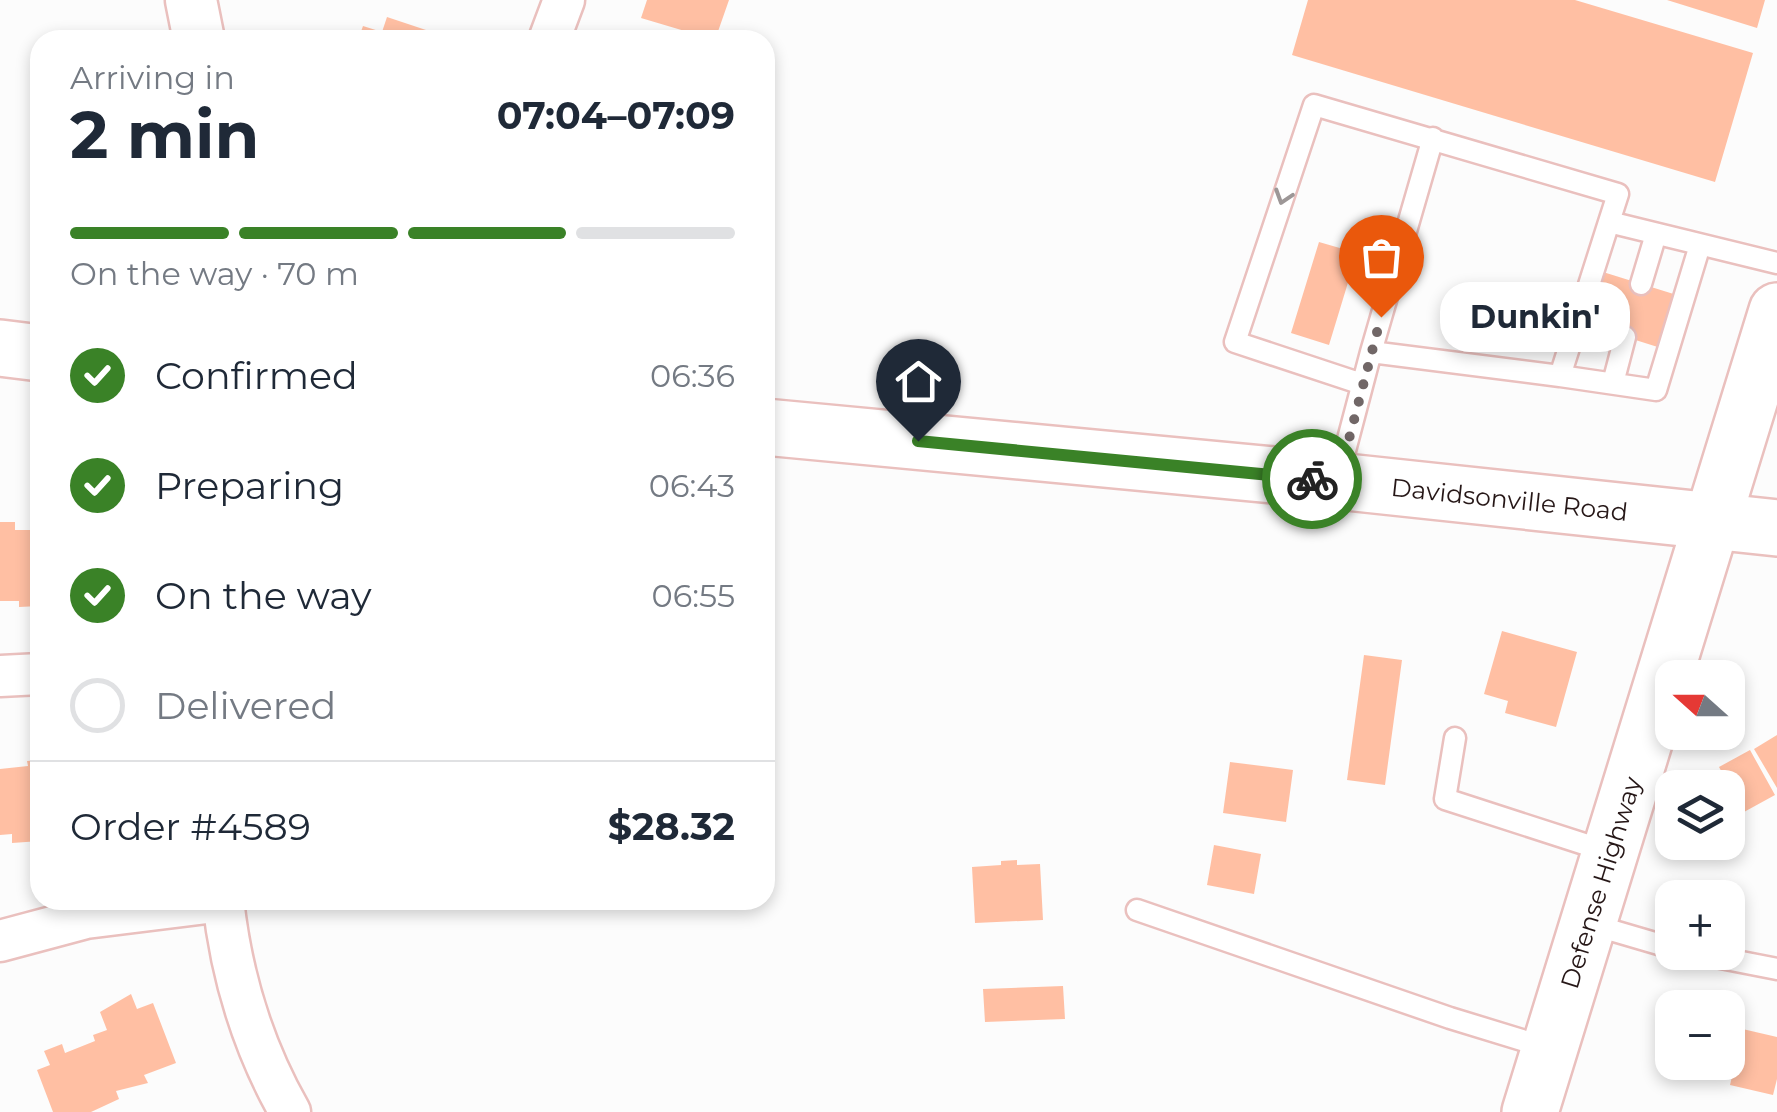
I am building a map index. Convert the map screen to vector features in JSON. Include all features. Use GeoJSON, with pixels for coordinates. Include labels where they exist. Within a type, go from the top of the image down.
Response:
{"type":"FeatureCollection","features":[{"type":"Feature","properties":{"kind":"main road","name":"Defense Highway"},"geometry":{"type":"LineString","coordinates":[[1530,1112],[1777,311]]}},
{"type":"Feature","properties":{"kind":"main road"},"geometry":{"type":"LineString","coordinates":[[0,348],[30,352]]}},
{"type":"Feature","properties":{"kind":"main road","name":"Davidsonville Road"},"geometry":{"type":"LineString","coordinates":[[775,428],[1338,481],[1777,528]]}},
{"type":"Feature","properties":{"kind":"street"},"geometry":{"type":"LineString","coordinates":[[191,0],[197,30]]}},
{"type":"Feature","properties":{"kind":"street"},"geometry":{"type":"LineString","coordinates":[[553,30],[564,0]]}},
{"type":"Feature","properties":{"kind":"street"},"geometry":{"type":"LineString","coordinates":[[0,676],[30,674]]}},
{"type":"Feature","properties":{"kind":"street"},"geometry":{"type":"LineString","coordinates":[[0,941],[86,918],[147,910]]}},
{"type":"Feature","properties":{"kind":"street"},"geometry":{"type":"LineString","coordinates":[[224,910],[227,940],[246,1012],[268,1073],[290,1112]]}},
{"type":"Feature","properties":{"kind":"lane"},"geometry":{"type":"LineString","coordinates":[[1362,384],[1236,342],[1314,105],[1618,194],[1560,376]]}},
{"type":"Feature","properties":{"kind":"lane"},"geometry":{"type":"LineString","coordinates":[[1338,481],[1433,138]]}},
{"type":"Feature","properties":{"kind":"lane"},"geometry":{"type":"LineString","coordinates":[[1609,222],[1777,263]]}},
{"type":"Feature","properties":{"kind":"lane"},"geometry":{"type":"LineString","coordinates":[[1641,284],[1656,234]]}},
{"type":"Feature","properties":{"kind":"lane"},"geometry":{"type":"LineString","coordinates":[[1371,352],[1656,390],[1700,244]]}},
{"type":"Feature","properties":{"kind":"lane"},"geometry":{"type":"LineString","coordinates":[[1612,383],[1625,337]]}},
{"type":"Feature","properties":{"kind":"lane"},"geometry":{"type":"LineString","coordinates":[[1455,738],[1446,799],[1610,852]]}},
{"type":"Feature","properties":{"kind":"lane"},"geometry":{"type":"LineString","coordinates":[[1137,910],[1450,1018],[1550,1048]]}},
{"type":"Feature","properties":{"kind":"lane"},"geometry":{"type":"LineString","coordinates":[[1588,924],[1655,943]]}},
{"type":"Feature","properties":{"kind":"lane"},"geometry":{"type":"LineString","coordinates":[[1745,963],[1777,969]]}},
{"type":"Feature","properties":{"kind":"building"},"geometry":{"type":"Polygon","coordinates":[[[647,0],[729,0],[718,30],[681,30],[641,18],[647,0]]]}},
{"type":"Feature","properties":{"kind":"building"},"geometry":{"type":"Polygon","coordinates":[[[1308,0],[1575,0],[1753,53],[1715,182],[1292,55],[1308,0]]]}},
{"type":"Feature","properties":{"kind":"building"},"geometry":{"type":"Polygon","coordinates":[[[1667,0],[1765,0],[1757,28],[1667,0]]]}},
{"type":"Feature","properties":{"kind":"building"},"geometry":{"type":"Polygon","coordinates":[[[387,17],[426,30],[383,30],[387,17]]]}},
{"type":"Feature","properties":{"kind":"building"},"geometry":{"type":"Polygon","coordinates":[[[1319,242],[1357,253],[1329,345],[1291,333],[1319,242]]]}},
{"type":"Feature","properties":{"kind":"building"},"geometry":{"type":"Polygon","coordinates":[[[1603,272],[1680,296],[1664,349],[1588,325],[1603,272]]]}},
{"type":"Feature","properties":{"kind":"building"},"geometry":{"type":"Polygon","coordinates":[[[0,522],[15,522],[15,530],[30,530],[30,606],[19,607],[19,601],[0,601],[0,522]]]}},
{"type":"Feature","properties":{"kind":"building"},"geometry":{"type":"Polygon","coordinates":[[[1502,631],[1577,652],[1556,727],[1505,713],[1508,701],[1484,694],[1502,631]]]}},
{"type":"Feature","properties":{"kind":"building"},"geometry":{"type":"Polygon","coordinates":[[[1364,655],[1402,660],[1385,785],[1347,780],[1364,655]]]}},
{"type":"Feature","properties":{"kind":"building"},"geometry":{"type":"Polygon","coordinates":[[[1777,735],[1777,788],[1754,749],[1777,735]]]}},
{"type":"Feature","properties":{"kind":"building"},"geometry":{"type":"Polygon","coordinates":[[[1750,750],[1775,795],[1745,811],[1745,770],[1719,767],[1750,750]]]}},
{"type":"Feature","properties":{"kind":"building"},"geometry":{"type":"Polygon","coordinates":[[[30,761],[30,842],[12,843],[12,834],[0,835],[0,769],[28,766],[30,761]]]}},
{"type":"Feature","properties":{"kind":"building"},"geometry":{"type":"Polygon","coordinates":[[[1230,762],[1293,770],[1286,822],[1223,813],[1230,762]]]}},
{"type":"Feature","properties":{"kind":"building"},"geometry":{"type":"Polygon","coordinates":[[[1214,845],[1261,854],[1254,894],[1207,885],[1214,845]]]}},
{"type":"Feature","properties":{"kind":"building"},"geometry":{"type":"Polygon","coordinates":[[[1017,860],[1017,865],[1040,864],[1043,920],[975,923],[972,867],[1017,860]]]}},
{"type":"Feature","properties":{"kind":"building"},"geometry":{"type":"Polygon","coordinates":[[[1063,986],[1065,1019],[985,1022],[983,989],[1063,986]]]}},
{"type":"Feature","properties":{"kind":"building"},"geometry":{"type":"Polygon","coordinates":[[[131,994],[137,1009],[153,1003],[176,1063],[144,1075],[148,1083],[116,1091],[119,1099],[91,1112],[53,1112],[37,1070],[50,1065],[44,1051],[62,1044],[65,1053],[95,1041],[93,1035],[107,1030],[100,1012],[131,994]]]}},
{"type":"Feature","properties":{"kind":"building"},"geometry":{"type":"Polygon","coordinates":[[[1745,1030],[1777,1037],[1773,1095],[1730,1085],[1731,1080],[1745,1080],[1745,1030]]]}},
{"type":"Feature","properties":{"kind":"way so far"},"geometry":{"type":"LineString","coordinates":[[1312,479],[1338,481],[1381,317]]}},
{"type":"Feature","properties":{"kind":"place","name":"Dunkin'"},"geometry":{"type":"Point","coordinates":[1381,317]}},
{"type":"Feature","properties":{"kind":"route"},"geometry":{"type":"LineString","coordinates":[[918,441],[1312,479]]}}]}
